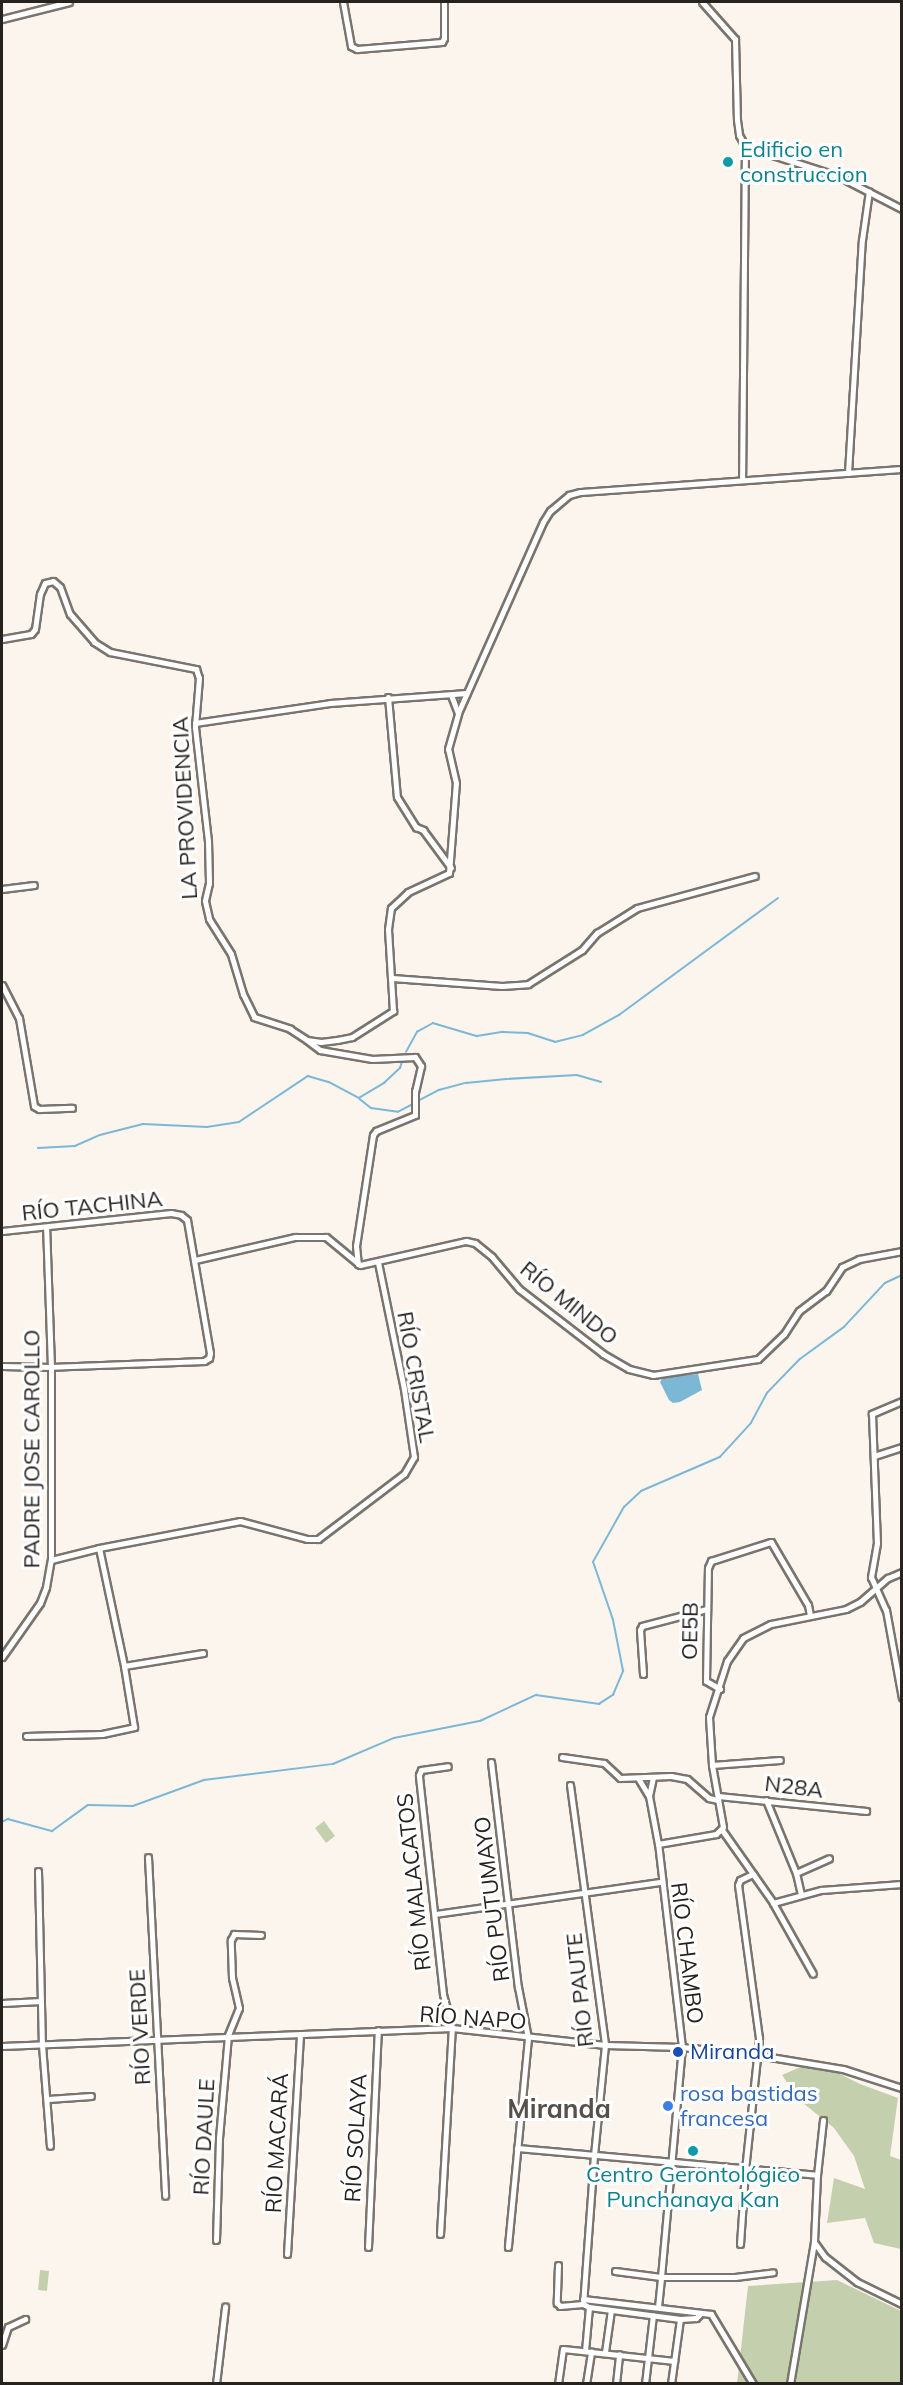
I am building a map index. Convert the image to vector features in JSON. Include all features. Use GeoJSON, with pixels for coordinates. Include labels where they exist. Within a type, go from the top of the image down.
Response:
{"type":"FeatureCollection","features":[{"type":"Feature","properties":{"kind":"street"},"geometry":{"type":"LineString","coordinates":[[2,19],[69,2]]}},
{"type":"Feature","properties":{"kind":"street"},"geometry":{"type":"LineString","coordinates":[[343,2],[351,46],[357,49],[442,42],[444,2]]}},
{"type":"Feature","properties":{"kind":"street"},"geometry":{"type":"LineString","coordinates":[[702,2],[735,39],[737,120],[739,135],[745,146],[742,480]]}},
{"type":"Feature","properties":{"kind":"street"},"geometry":{"type":"LineString","coordinates":[[745,146],[838,176],[902,209]]}},
{"type":"Feature","properties":{"kind":"street"},"geometry":{"type":"LineString","coordinates":[[848,473],[862,247],[870,191]]}},
{"type":"Feature","properties":{"kind":"street"},"geometry":{"type":"LineString","coordinates":[[451,868],[456,783],[448,749],[458,713],[543,522],[550,511],[565,499],[580,492],[902,469]]}},
{"type":"Feature","properties":{"kind":"street","name":"LA PROVIDENCIA"},"geometry":{"type":"LineString","coordinates":[[2,639],[31,633],[35,629],[40,594],[45,583],[53,580],[60,587],[70,614],[93,642],[110,652],[196,669],[199,678],[195,723],[208,842],[209,883],[206,901],[209,919],[231,954],[243,994],[254,1017],[290,1029],[307,1040],[321,1042],[352,1037],[390,1014],[394,1007],[388,929],[391,908],[398,898],[446,875],[451,868]]}},
{"type":"Feature","properties":{"kind":"street"},"geometry":{"type":"LineString","coordinates":[[195,723],[330,703],[467,693]]}},
{"type":"Feature","properties":{"kind":"street"},"geometry":{"type":"LineString","coordinates":[[451,695],[458,713]]}},
{"type":"Feature","properties":{"kind":"street"},"geometry":{"type":"LineString","coordinates":[[388,698],[396,797],[416,827],[423,830],[451,868]]}},
{"type":"Feature","properties":{"kind":"street"},"geometry":{"type":"LineString","coordinates":[[392,978],[507,986],[528,984],[582,950],[597,933],[637,908],[755,876]]}},
{"type":"Feature","properties":{"kind":"street"},"geometry":{"type":"LineString","coordinates":[[2,889],[34,885]]}},
{"type":"Feature","properties":{"kind":"street"},"geometry":{"type":"LineString","coordinates":[[2,985],[4,994],[19,1018],[36,1108],[72,1108]]}},
{"type":"Feature","properties":{"kind":"street"},"geometry":{"type":"LineString","coordinates":[[307,1040],[320,1050],[372,1059],[415,1057],[421,1066],[415,1091],[415,1115],[376,1131],[373,1135],[356,1246],[358,1264]]}},
{"type":"Feature","properties":{"kind":"street","name":"RÍO TACHINA"},"geometry":{"type":"LineString","coordinates":[[2,1231],[171,1214],[181,1215],[187,1220],[209,1358],[204,1361],[51,1367]]}},
{"type":"Feature","properties":{"kind":"street","name":"PADRE JOSE CAROLLO"},"geometry":{"type":"LineString","coordinates":[[2,1657],[40,1603],[51,1560],[51,1367],[46,1227]]}},
{"type":"Feature","properties":{"kind":"street"},"geometry":{"type":"LineString","coordinates":[[195,1260],[295,1237],[321,1236],[358,1264]]}},
{"type":"Feature","properties":{"kind":"street","name":"RÍO MINDO"},"geometry":{"type":"LineString","coordinates":[[358,1264],[378,1262],[466,1242],[475,1243],[492,1257],[519,1289],[603,1354],[629,1368],[653,1375],[758,1359],[784,1334],[799,1311],[826,1291],[842,1267],[859,1259],[902,1251]]}},
{"type":"Feature","properties":{"kind":"street","name":"RÍO CRISTAL"},"geometry":{"type":"LineString","coordinates":[[51,1560],[99,1548],[240,1521],[307,1539],[318,1539],[404,1474],[414,1457],[404,1389],[378,1262]]}},
{"type":"Feature","properties":{"kind":"street"},"geometry":{"type":"LineString","coordinates":[[2,1365],[51,1367]]}},
{"type":"Feature","properties":{"kind":"street"},"geometry":{"type":"LineString","coordinates":[[902,1401],[872,1414],[877,1543],[871,1577],[886,1610],[902,1698]]}},
{"type":"Feature","properties":{"kind":"street"},"geometry":{"type":"LineString","coordinates":[[874,1456],[902,1447]]}},
{"type":"Feature","properties":{"kind":"street","name":"OE5B"},"geometry":{"type":"LineString","coordinates":[[720,1689],[706,1681],[707,1610],[711,1561],[771,1542],[808,1605],[810,1615]]}},
{"type":"Feature","properties":{"kind":"street"},"geometry":{"type":"LineString","coordinates":[[26,1736],[102,1734],[135,1727],[99,1548]]}},
{"type":"Feature","properties":{"kind":"street"},"geometry":{"type":"LineString","coordinates":[[658,1844],[716,1834],[722,1830],[724,1825],[712,1765],[709,1717],[720,1689],[727,1661],[743,1638],[761,1627],[846,1609],[860,1602],[877,1586],[902,1572]]}},
{"type":"Feature","properties":{"kind":"street"},"geometry":{"type":"LineString","coordinates":[[644,1674],[642,1626],[707,1610]]}},
{"type":"Feature","properties":{"kind":"street"},"geometry":{"type":"LineString","coordinates":[[124,1666],[203,1653]]}},
{"type":"Feature","properties":{"kind":"street"},"geometry":{"type":"LineString","coordinates":[[562,1757],[604,1763],[620,1778],[687,1779],[710,1798],[717,1798]]}},
{"type":"Feature","properties":{"kind":"street"},"geometry":{"type":"LineString","coordinates":[[712,1765],[780,1760]]}},
{"type":"Feature","properties":{"kind":"street","name":"RÍO PUTUMAYO"},"geometry":{"type":"LineString","coordinates":[[491,1762],[511,1905],[518,1987],[528,2038],[508,2247]]}},
{"type":"Feature","properties":{"kind":"street","name":"RÍO MALACATOS"},"geometry":{"type":"LineString","coordinates":[[441,2234],[452,2028],[443,1994],[419,1772],[448,1766]]}},
{"type":"Feature","properties":{"kind":"street","name":"RÍO CHAMBO"},"geometry":{"type":"LineString","coordinates":[[652,1777],[649,1796],[658,1844],[682,2047],[658,2307]]}},
{"type":"Feature","properties":{"kind":"street"},"geometry":{"type":"LineString","coordinates":[[638,1778],[649,1796]]}},
{"type":"Feature","properties":{"kind":"street","name":"RÍO PAUTE"},"geometry":{"type":"LineString","coordinates":[[570,1785],[605,2045],[583,2301]]}},
{"type":"Feature","properties":{"kind":"street","name":"N28A"},"geometry":{"type":"LineString","coordinates":[[717,1798],[766,1800],[866,1811]]}},
{"type":"Feature","properties":{"kind":"street"},"geometry":{"type":"LineString","coordinates":[[766,1800],[796,1873],[801,1894]]}},
{"type":"Feature","properties":{"kind":"street"},"geometry":{"type":"LineString","coordinates":[[722,1830],[773,1903],[813,1974]]}},
{"type":"Feature","properties":{"kind":"street","name":"RÍO VERDE"},"geometry":{"type":"LineString","coordinates":[[148,1857],[165,2196]]}},
{"type":"Feature","properties":{"kind":"street"},"geometry":{"type":"LineString","coordinates":[[796,1873],[829,1858]]}},
{"type":"Feature","properties":{"kind":"street"},"geometry":{"type":"LineString","coordinates":[[38,1871],[42,2044],[50,2146]]}},
{"type":"Feature","properties":{"kind":"street"},"geometry":{"type":"LineString","coordinates":[[740,2244],[745,2170],[759,2038],[738,1885],[743,1877],[753,1874]]}},
{"type":"Feature","properties":{"kind":"street"},"geometry":{"type":"LineString","coordinates":[[435,1914],[662,1882]]}},
{"type":"Feature","properties":{"kind":"street"},"geometry":{"type":"LineString","coordinates":[[773,1903],[801,1894],[840,1888],[902,1884]]}},
{"type":"Feature","properties":{"kind":"street","name":"RÍO DAULE"},"geometry":{"type":"LineString","coordinates":[[216,2240],[219,2138],[228,2035],[239,2008],[232,1978],[231,1937],[238,1933],[261,1935]]}},
{"type":"Feature","properties":{"kind":"street"},"geometry":{"type":"LineString","coordinates":[[2,2003],[41,2001]]}},
{"type":"Feature","properties":{"kind":"street","name":"RÍO NAPO"},"geometry":{"type":"LineString","coordinates":[[2,2046],[228,2035],[452,2028],[605,2045],[682,2047],[758,2055],[843,2069],[902,2088]]}},
{"type":"Feature","properties":{"kind":"street","name":"RÍO SOLAYA"},"geometry":{"type":"LineString","coordinates":[[368,2247],[378,2030]]}},
{"type":"Feature","properties":{"kind":"street","name":"RÍO MACARÁ"},"geometry":{"type":"LineString","coordinates":[[287,2254],[300,2034]]}},
{"type":"Feature","properties":{"kind":"street"},"geometry":{"type":"LineString","coordinates":[[48,2099],[91,2096]]}},
{"type":"Feature","properties":{"kind":"street"},"geometry":{"type":"LineString","coordinates":[[789,2384],[814,2242],[816,2175],[823,2120]]}},
{"type":"Feature","properties":{"kind":"street"},"geometry":{"type":"LineString","coordinates":[[517,2148],[816,2175]]}},
{"type":"Feature","properties":{"kind":"street"},"geometry":{"type":"LineString","coordinates":[[814,2242],[825,2257],[857,2282],[902,2304]]}},
{"type":"Feature","properties":{"kind":"street"},"geometry":{"type":"LineString","coordinates":[[558,2265],[557,2303],[560,2306],[583,2301],[711,2314],[753,2384]]}},
{"type":"Feature","properties":{"kind":"street"},"geometry":{"type":"LineString","coordinates":[[615,2271],[661,2277],[735,2277],[773,2271]]}},
{"type":"Feature","properties":{"kind":"street"},"geometry":{"type":"LineString","coordinates":[[583,2301],[590,2307],[680,2319],[696,2318],[701,2313]]}},
{"type":"Feature","properties":{"kind":"street"},"geometry":{"type":"LineString","coordinates":[[216,2384],[225,2307]]}},
{"type":"Feature","properties":{"kind":"street"},"geometry":{"type":"LineString","coordinates":[[586,2384],[590,2307]]}},
{"type":"Feature","properties":{"kind":"street"},"geometry":{"type":"LineString","coordinates":[[605,2352],[611,2310]]}},
{"type":"Feature","properties":{"kind":"street"},"geometry":{"type":"LineString","coordinates":[[645,2384],[654,2315]]}},
{"type":"Feature","properties":{"kind":"street"},"geometry":{"type":"LineString","coordinates":[[2,2345],[8,2327],[25,2319]]}},
{"type":"Feature","properties":{"kind":"street"},"geometry":{"type":"LineString","coordinates":[[671,2384],[680,2319]]}},
{"type":"Feature","properties":{"kind":"street"},"geometry":{"type":"LineString","coordinates":[[558,2384],[562,2350],[605,2352],[674,2361]]}},
{"type":"Feature","properties":{"kind":"street"},"geometry":{"type":"LineString","coordinates":[[616,2384],[620,2354]]}},
{"type":"Feature","properties":{"kind":"green space"},"geometry":{"type":"Polygon","coordinates":[[[324,1821],[335,1836],[326,1843],[315,1828],[324,1821]]]}},
{"type":"Feature","properties":{"kind":"green space"},"geometry":{"type":"Polygon","coordinates":[[[814,2061],[860,2084],[898,2098],[890,2156],[901,2160],[901,2249],[874,2243],[865,2218],[827,2223],[834,2178],[865,2189],[854,2156],[834,2128],[798,2099],[782,2075],[814,2061]]]}},
{"type":"Feature","properties":{"kind":"green space"},"geometry":{"type":"Polygon","coordinates":[[[40,2270],[49,2271],[47,2291],[38,2290],[40,2270]]]}},
{"type":"Feature","properties":{"kind":"green space"},"geometry":{"type":"Polygon","coordinates":[[[837,2280],[901,2311],[901,2383],[737,2384],[748,2286],[837,2280]]]}},
{"type":"Feature","properties":{"kind":"water"},"geometry":{"type":"Polygon","coordinates":[[[698,1374],[702,1390],[680,1402],[673,1403],[669,1400],[660,1382],[663,1377],[698,1374]]]}},
{"type":"Feature","properties":{"kind":"waterway"},"geometry":{"type":"LineString","coordinates":[[406,1052],[417,1032],[433,1023],[477,1036],[503,1032],[528,1033],[555,1042],[583,1035],[619,1015],[778,898]]}},
{"type":"Feature","properties":{"kind":"waterway"},"geometry":{"type":"LineString","coordinates":[[38,1148],[75,1146],[100,1135],[143,1124],[207,1127],[239,1122],[308,1076],[329,1082],[359,1098],[384,1083],[400,1068],[402,1062]]}},
{"type":"Feature","properties":{"kind":"waterway"},"geometry":{"type":"LineString","coordinates":[[420,1100],[439,1090],[466,1083],[506,1079],[577,1075],[601,1082]]}},
{"type":"Feature","properties":{"kind":"waterway"},"geometry":{"type":"LineString","coordinates":[[360,1099],[371,1108],[398,1112],[411,1105]]}},
{"type":"Feature","properties":{"kind":"waterway"},"geometry":{"type":"LineString","coordinates":[[2,1822],[8,1819],[52,1831],[88,1805],[133,1806],[204,1780],[333,1764],[394,1738],[480,1721],[536,1695],[599,1704],[613,1695],[623,1671],[613,1620],[593,1562],[624,1507],[641,1491],[720,1457],[751,1423],[767,1393],[800,1359],[844,1327],[885,1283],[902,1275]]}},
{"type":"Feature","properties":{"kind":"place","name":"Edificio en construccion"},"geometry":{"type":"Point","coordinates":[728,162]}},
{"type":"Feature","properties":{"kind":"place","name":"Miranda"},"geometry":{"type":"Point","coordinates":[678,2052]}},
{"type":"Feature","properties":{"kind":"place","name":"rosa bastidas francesa"},"geometry":{"type":"Point","coordinates":[668,2106]}},
{"type":"Feature","properties":{"kind":"place","name":"Centro Gerontológico Punchanaya Kan"},"geometry":{"type":"Point","coordinates":[693,2151]}},
{"type":"Feature","properties":{"kind":"district","name":"Miranda"},"geometry":{"type":"Point","coordinates":[559,2109]}}]}
